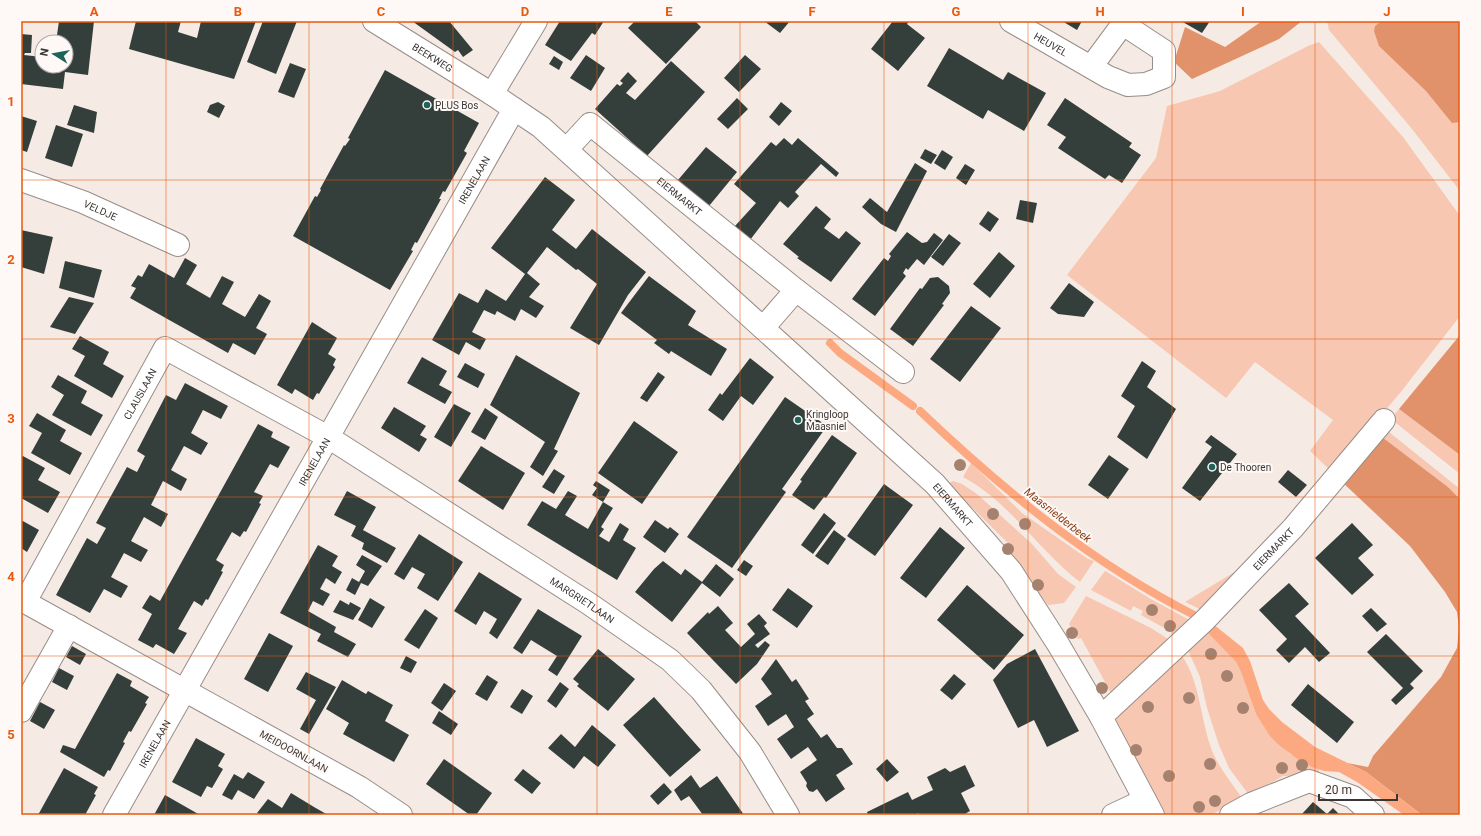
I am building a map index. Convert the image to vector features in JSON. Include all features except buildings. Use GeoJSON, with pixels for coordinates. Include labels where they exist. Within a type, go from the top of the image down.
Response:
{"type":"FeatureCollection","features":[{"type":"Feature","properties":{"kind":"street","name":"BEEKWEG"},"geometry":{"type":"LineString","coordinates":[[374,21],[492,94]]}},
{"type":"Feature","properties":{"kind":"street"},"geometry":{"type":"LineString","coordinates":[[492,94],[536,21]]}},
{"type":"Feature","properties":{"kind":"street","name":"HEUVEL"},"geometry":{"type":"LineString","coordinates":[[1011,21],[1108,77],[1128,85],[1146,84],[1164,76],[1164,51],[1124,23],[1091,67]]}},
{"type":"Feature","properties":{"kind":"street","name":"EIERMARKT"},"geometry":{"type":"LineString","coordinates":[[492,94],[541,127],[567,149],[935,484],[1011,571],[1058,644],[1101,717],[1149,807]]}},
{"type":"Feature","properties":{"kind":"street","name":"IRENELAAN"},"geometry":{"type":"LineString","coordinates":[[114,815],[514,109]]}},
{"type":"Feature","properties":{"kind":"street","name":"EIERMARKT"},"geometry":{"type":"LineString","coordinates":[[567,149],[590,124],[796,290],[903,372]]}},
{"type":"Feature","properties":{"kind":"street","name":"VELDJE"},"geometry":{"type":"LineString","coordinates":[[21,180],[83,202],[178,245]]}},
{"type":"Feature","properties":{"kind":"street"},"geometry":{"type":"LineString","coordinates":[[763,328],[796,290]]}},
{"type":"Feature","properties":{"kind":"street","name":"CLAUSLAAN"},"geometry":{"type":"LineString","coordinates":[[184,690],[69,626],[23,604],[165,348],[328,437]]}},
{"type":"Feature","properties":{"kind":"street","name":"EIERMARKT"},"geometry":{"type":"LineString","coordinates":[[1101,717],[1205,620],[1293,528],[1384,420]]}},
{"type":"Feature","properties":{"kind":"street","name":"MARGRIETLAAN"},"geometry":{"type":"LineString","coordinates":[[328,437],[588,603],[670,660],[701,690],[750,752],[788,815]]}},
{"type":"Feature","properties":{"kind":"street"},"geometry":{"type":"LineString","coordinates":[[21,711],[69,626]]}},
{"type":"Feature","properties":{"kind":"street","name":"MEIDOORNLAAN"},"geometry":{"type":"LineString","coordinates":[[184,690],[359,787],[400,815]]}},
{"type":"Feature","properties":{"kind":"street"},"geometry":{"type":"LineString","coordinates":[[1231,815],[1252,804],[1309,781],[1353,797],[1373,815]]}},
{"type":"Feature","properties":{"kind":"street"},"geometry":{"type":"LineString","coordinates":[[1113,815],[1149,807]]}},
{"type":"Feature","properties":{"kind":"shaded area"},"geometry":{"type":"Polygon","coordinates":[[[1262,21],[1302,21],[1279,39],[1192,79],[1174,62],[1185,27],[1225,47],[1262,21]]]}},
{"type":"Feature","properties":{"kind":"shaded area"},"geometry":{"type":"Polygon","coordinates":[[[1327,21],[1381,21],[1375,26],[1452,122],[1460,122],[1460,191],[1412,129],[1329,30],[1327,21]]]}},
{"type":"Feature","properties":{"kind":"shaded area"},"geometry":{"type":"Polygon","coordinates":[[[1381,21],[1460,21],[1460,122],[1452,123],[1426,91],[1379,46],[1374,31],[1375,26],[1381,21]]]}},
{"type":"Feature","properties":{"kind":"shaded area"},"geometry":{"type":"Polygon","coordinates":[[[1319,42],[1403,137],[1460,216],[1460,316],[1400,393],[1237,585],[1180,637],[1141,615],[1143,611],[1133,606],[1131,611],[1091,590],[1105,571],[1149,598],[1191,621],[1191,623],[1204,611],[1185,602],[1251,562],[1330,470],[1310,451],[1333,420],[1255,362],[1226,398],[1067,275],[1156,158],[1167,106],[1220,91],[1308,46],[1319,42]]]}},
{"type":"Feature","properties":{"kind":"shaded area"},"geometry":{"type":"Polygon","coordinates":[[[1460,335],[1460,455],[1399,409],[1460,335]]]}},
{"type":"Feature","properties":{"kind":"shaded area"},"geometry":{"type":"Polygon","coordinates":[[[1399,409],[1460,455],[1460,474],[1391,419],[1399,409]]]}},
{"type":"Feature","properties":{"kind":"shaded area"},"geometry":{"type":"Polygon","coordinates":[[[1384,428],[1460,489],[1460,499],[1448,487],[1378,434],[1384,428]]]}},
{"type":"Feature","properties":{"kind":"shaded area"},"geometry":{"type":"Polygon","coordinates":[[[1378,434],[1448,487],[1460,499],[1460,815],[1422,815],[1366,772],[1347,763],[1368,767],[1373,756],[1441,677],[1457,648],[1459,628],[1457,612],[1445,592],[1410,546],[1340,480],[1378,434]]]}},
{"type":"Feature","properties":{"kind":"shaded area"},"geometry":{"type":"Polygon","coordinates":[[[971,463],[1022,513],[1088,559],[1094,561],[1080,582],[1051,556],[995,499],[980,487],[963,477],[971,463]]]}},
{"type":"Feature","properties":{"kind":"shaded area"},"geometry":{"type":"Polygon","coordinates":[[[953,481],[962,484],[977,494],[1032,544],[1058,574],[1076,587],[1064,603],[1048,605],[1005,548],[1009,544],[948,484],[953,481]]]}},
{"type":"Feature","properties":{"kind":"shaded area"},"geometry":{"type":"Polygon","coordinates":[[[1086,596],[1151,628],[1174,643],[1111,693],[1081,638],[1078,639],[1069,624],[1086,596]]]}},
{"type":"Feature","properties":{"kind":"shaded area"},"geometry":{"type":"Polygon","coordinates":[[[1213,624],[1243,648],[1250,661],[1263,700],[1269,709],[1282,722],[1315,747],[1366,772],[1422,815],[1404,815],[1357,782],[1339,772],[1324,771],[1312,767],[1300,761],[1279,745],[1270,736],[1256,714],[1236,662],[1206,631],[1213,624]]]}},
{"type":"Feature","properties":{"kind":"shaded area"},"geometry":{"type":"Polygon","coordinates":[[[1206,631],[1236,662],[1256,714],[1290,754],[1319,769],[1319,775],[1283,776],[1249,795],[1229,768],[1219,745],[1207,708],[1200,677],[1187,648],[1206,631]]]}},
{"type":"Feature","properties":{"kind":"shaded area"},"geometry":{"type":"Polygon","coordinates":[[[1179,652],[1186,662],[1191,674],[1199,698],[1207,736],[1217,762],[1242,798],[1211,815],[1164,815],[1115,720],[1125,702],[1179,652]]]}},
{"type":"Feature","properties":{"kind":"waterway","name":"Maasnielderbeek"},"geometry":{"type":"LineString","coordinates":[[830,343],[840,353],[913,406]]}},
{"type":"Feature","properties":{"kind":"waterway","name":"Maasnielderbeek"},"geometry":{"type":"LineString","coordinates":[[920,411],[984,469],[1051,524],[1121,573],[1158,596],[1196,616]]}},
{"type":"Feature","properties":{"kind":"place","name":"PLUS Bos"},"geometry":{"type":"Point","coordinates":[427,105]}},
{"type":"Feature","properties":{"kind":"place","name":"Kringloop Maasniel"},"geometry":{"type":"Point","coordinates":[798,420]}},
{"type":"Feature","properties":{"kind":"place","name":"De Thooren"},"geometry":{"type":"Point","coordinates":[1212,467]}}]}
